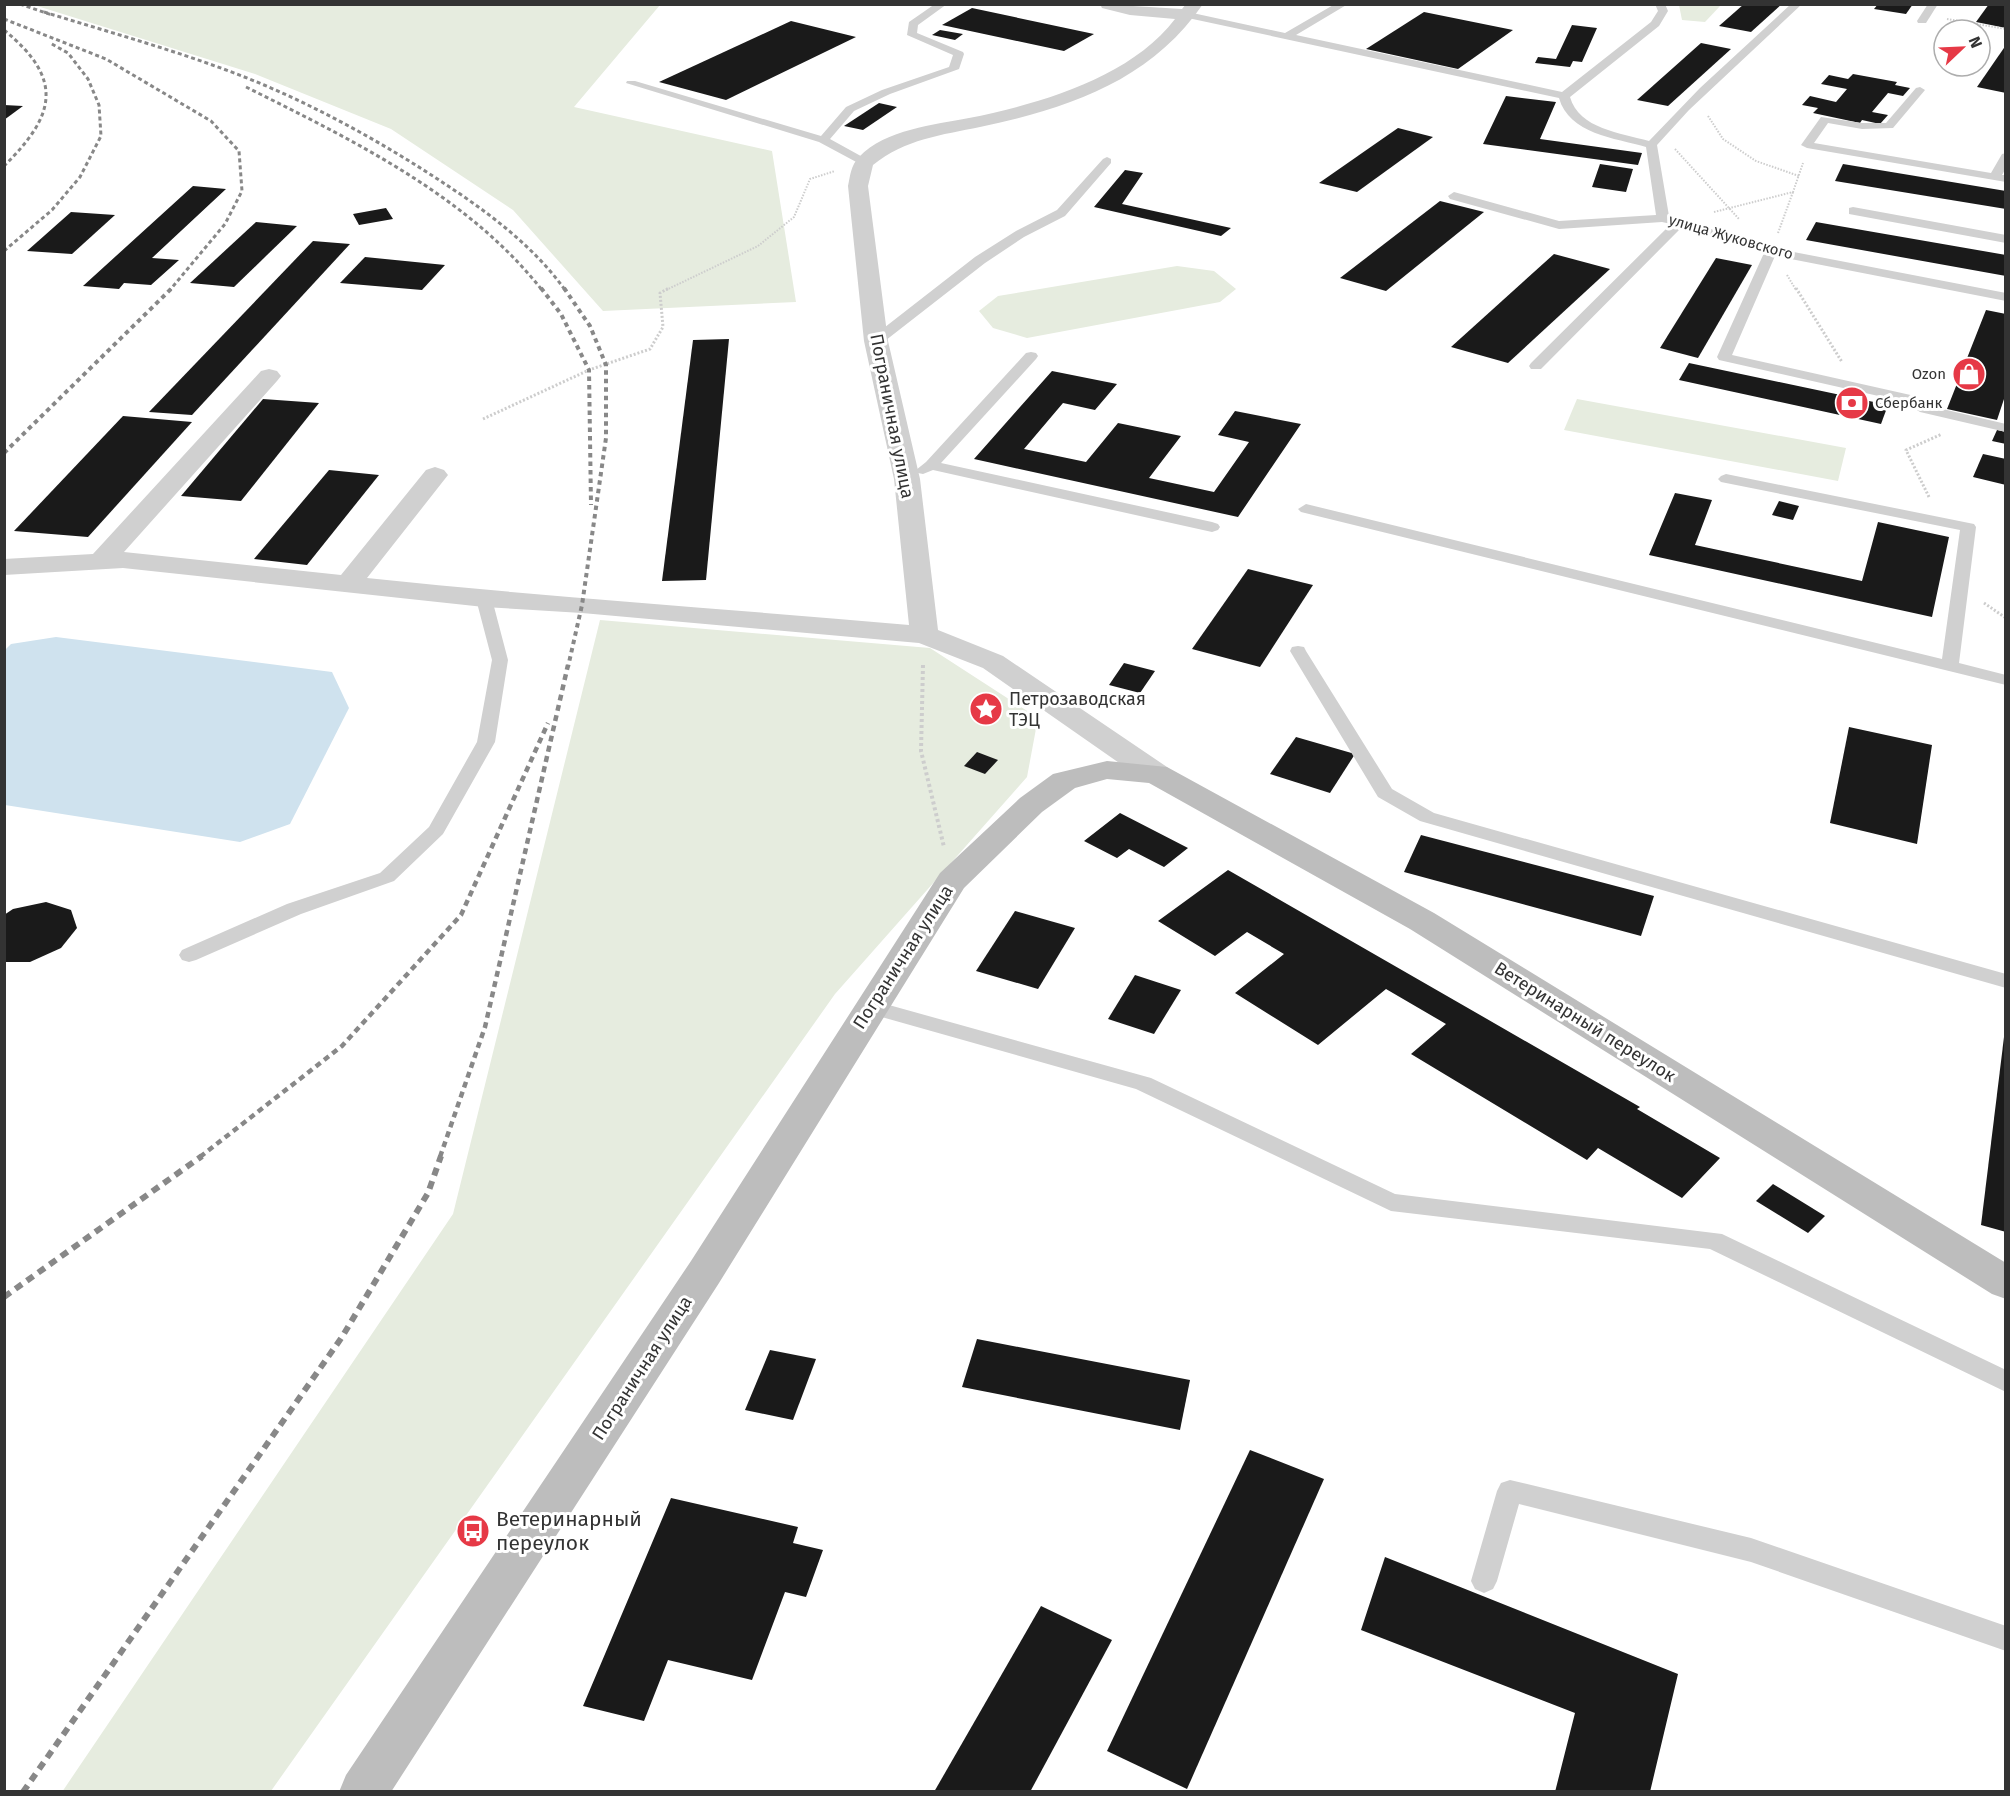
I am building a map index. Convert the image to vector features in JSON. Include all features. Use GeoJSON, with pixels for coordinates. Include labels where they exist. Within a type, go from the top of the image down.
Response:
{"type":"FeatureCollection","features":[{"type":"Feature","properties":{"kind":"main road","name":"Пограничная улица"},"geometry":{"type":"LineString","coordinates":[[363,1791],[705,1272],[952,880],[1031,805],[1064,782],[1107,770],[1156,774]]}},
{"type":"Feature","properties":{"kind":"main road","name":"Ветеринарный переулок"},"geometry":{"type":"LineString","coordinates":[[1156,774],[1422,921],[2006,1283]]}},
{"type":"Feature","properties":{"kind":"street"},"geometry":{"type":"LineString","coordinates":[[1108,4],[1130,9],[1192,10]]}},
{"type":"Feature","properties":{"kind":"street"},"geometry":{"type":"LineString","coordinates":[[864,162],[890,144],[928,132],[992,119],[1092,87],[1138,61],[1170,39],[1192,10]]}},
{"type":"Feature","properties":{"kind":"street","name":"Пограничная улица"},"geometry":{"type":"LineString","coordinates":[[864,162],[858,186],[876,341],[907,479],[924,635]]}},
{"type":"Feature","properties":{"kind":"street"},"geometry":{"type":"LineString","coordinates":[[101,561],[269,376]]}},
{"type":"Feature","properties":{"kind":"street"},"geometry":{"type":"LineString","coordinates":[[348,584],[435,475]]}},
{"type":"Feature","properties":{"kind":"street"},"geometry":{"type":"LineString","coordinates":[[4,567],[123,561],[484,599],[582,604],[924,635],[993,662],[1156,774]]}},
{"type":"Feature","properties":{"kind":"lane"},"geometry":{"type":"LineString","coordinates":[[823,140],[850,109],[886,92],[954,69],[959,54],[912,35],[913,24],[942,4]]}},
{"type":"Feature","properties":{"kind":"lane"},"geometry":{"type":"LineString","coordinates":[[1288,35],[1343,4]]}},
{"type":"Feature","properties":{"kind":"lane"},"geometry":{"type":"LineString","coordinates":[[1564,96],[1655,24],[1663,11],[1660,4]]}},
{"type":"Feature","properties":{"kind":"lane"},"geometry":{"type":"LineString","coordinates":[[1564,96],[1569,112],[1581,121],[1600,130],[1651,145],[1696,98],[1759,42],[1797,4]]}},
{"type":"Feature","properties":{"kind":"lane"},"geometry":{"type":"LineString","coordinates":[[1924,18],[1933,4]]}},
{"type":"Feature","properties":{"kind":"lane"},"geometry":{"type":"LineString","coordinates":[[1192,10],[1288,35],[1564,96]]}},
{"type":"Feature","properties":{"kind":"lane"},"geometry":{"type":"LineString","coordinates":[[631,83],[823,140],[864,162]]}},
{"type":"Feature","properties":{"kind":"lane"},"geometry":{"type":"LineString","coordinates":[[1920,90],[1888,126],[1862,126],[1825,119],[1807,145],[2000,178],[2006,156]]}},
{"type":"Feature","properties":{"kind":"lane","name":"улица Жуковского"},"geometry":{"type":"LineString","coordinates":[[1651,145],[1663,218],[1771,251],[2006,297]]}},
{"type":"Feature","properties":{"kind":"lane"},"geometry":{"type":"LineString","coordinates":[[876,341],[981,260],[1020,234],[1061,213],[1107,161]]}},
{"type":"Feature","properties":{"kind":"lane"},"geometry":{"type":"LineString","coordinates":[[1454,196],[1559,225],[1663,218]]}},
{"type":"Feature","properties":{"kind":"lane"},"geometry":{"type":"LineString","coordinates":[[1853,211],[2006,239]]}},
{"type":"Feature","properties":{"kind":"lane"},"geometry":{"type":"LineString","coordinates":[[1536,366],[1678,224]]}},
{"type":"Feature","properties":{"kind":"lane"},"geometry":{"type":"LineString","coordinates":[[1771,251],[1724,357],[1910,399],[1925,409],[2006,428]]}},
{"type":"Feature","properties":{"kind":"lane"},"geometry":{"type":"LineString","coordinates":[[907,479],[931,465],[1031,356]]}},
{"type":"Feature","properties":{"kind":"lane"},"geometry":{"type":"LineString","coordinates":[[931,465],[1212,527]]}},
{"type":"Feature","properties":{"kind":"lane"},"geometry":{"type":"LineString","coordinates":[[1726,479],[1968,527],[1950,666]]}},
{"type":"Feature","properties":{"kind":"lane"},"geometry":{"type":"LineString","coordinates":[[1306,509],[2006,680]]}},
{"type":"Feature","properties":{"kind":"lane"},"geometry":{"type":"LineString","coordinates":[[189,955],[294,909],[387,877],[436,830],[486,742],[500,660],[484,599]]}},
{"type":"Feature","properties":{"kind":"lane"},"geometry":{"type":"LineString","coordinates":[[1298,651],[1385,793],[1427,817],[2006,981]]}},
{"type":"Feature","properties":{"kind":"lane"},"geometry":{"type":"LineString","coordinates":[[871,1006],[1143,1083],[1391,1202],[1714,1240],[2006,1382]]}},
{"type":"Feature","properties":{"kind":"lane"},"geometry":{"type":"LineString","coordinates":[[1484,1581],[1510,1491],[1751,1550],[2006,1640]]}},
{"type":"Feature","properties":{"kind":"path"},"geometry":{"type":"LineString","coordinates":[[1924,18],[2006,29]]}},
{"type":"Feature","properties":{"kind":"path"},"geometry":{"type":"LineString","coordinates":[[1696,98],[1723,139],[1756,161],[1799,176]]}},
{"type":"Feature","properties":{"kind":"path"},"geometry":{"type":"LineString","coordinates":[[1771,251],[1799,176],[1807,145]]}},
{"type":"Feature","properties":{"kind":"path"},"geometry":{"type":"LineString","coordinates":[[483,418],[589,370],[650,348],[663,327],[660,293],[758,246],[794,217],[810,179],[864,162]]}},
{"type":"Feature","properties":{"kind":"path"},"geometry":{"type":"LineString","coordinates":[[1678,224],[1727,207],[1793,192]]}},
{"type":"Feature","properties":{"kind":"path"},"geometry":{"type":"LineString","coordinates":[[1942,522],[1906,450],[1973,421]]}},
{"type":"Feature","properties":{"kind":"path"},"geometry":{"type":"LineString","coordinates":[[924,635],[921,751],[952,880]]}},
{"type":"Feature","properties":{"kind":"shaded area"},"geometry":{"type":"Polygon","coordinates":[[[1679,4],[1721,5],[1705,22],[1682,20],[1679,4]]]}},
{"type":"Feature","properties":{"kind":"shaded area"},"geometry":{"type":"Polygon","coordinates":[[[34,5],[660,5],[574,107],[772,151],[796,302],[603,311],[513,210],[391,129],[255,74],[34,5]]]}},
{"type":"Feature","properties":{"kind":"shaded area"},"geometry":{"type":"Polygon","coordinates":[[[1177,266],[1214,271],[1236,289],[1220,302],[1027,338],[993,328],[979,311],[998,296],[1177,266]]]}},
{"type":"Feature","properties":{"kind":"shaded area"},"geometry":{"type":"Polygon","coordinates":[[[1577,399],[1846,448],[1838,481],[1564,430],[1577,399]]]}},
{"type":"Feature","properties":{"kind":"shaded area"},"geometry":{"type":"Polygon","coordinates":[[[600,620],[930,648],[1038,718],[1027,777],[835,994],[271,1791],[62,1792],[453,1214],[600,620]]]}},
{"type":"Feature","properties":{"kind":"water"},"geometry":{"type":"Polygon","coordinates":[[[56,637],[332,672],[349,708],[290,824],[240,842],[5,805],[5,650],[11,644],[56,637]]]}},
{"type":"Feature","properties":{"kind":"building"},"geometry":{"type":"Polygon","coordinates":[[[1744,4],[1782,4],[1751,32],[1719,26],[1744,4]]]}},
{"type":"Feature","properties":{"kind":"building"},"geometry":{"type":"Polygon","coordinates":[[[1878,4],[1913,4],[1906,14],[1874,9],[1878,4]]]}},
{"type":"Feature","properties":{"kind":"building"},"geometry":{"type":"Polygon","coordinates":[[[1989,4],[2006,6],[2006,28],[1992,25],[1992,18],[1979,18],[1989,4]]]}},
{"type":"Feature","properties":{"kind":"building"},"geometry":{"type":"Polygon","coordinates":[[[972,8],[1094,34],[1064,51],[942,25],[972,8]]]}},
{"type":"Feature","properties":{"kind":"building"},"geometry":{"type":"Polygon","coordinates":[[[1424,12],[1513,30],[1458,69],[1366,49],[1424,12]]]}},
{"type":"Feature","properties":{"kind":"building"},"geometry":{"type":"Polygon","coordinates":[[[791,21],[856,37],[726,100],[659,82],[791,21]]]}},
{"type":"Feature","properties":{"kind":"building"},"geometry":{"type":"Polygon","coordinates":[[[1572,25],[1597,28],[1582,62],[1573,61],[1570,67],[1535,63],[1538,57],[1556,59],[1572,25]]]}},
{"type":"Feature","properties":{"kind":"building"},"geometry":{"type":"Polygon","coordinates":[[[940,30],[963,34],[955,40],[932,35],[940,30]]]}},
{"type":"Feature","properties":{"kind":"building"},"geometry":{"type":"Polygon","coordinates":[[[1701,43],[1731,49],[1668,106],[1637,100],[1701,43]]]}},
{"type":"Feature","properties":{"kind":"building"},"geometry":{"type":"Polygon","coordinates":[[[2006,45],[2006,93],[1977,87],[1983,78],[1992,78],[1992,65],[2006,45]]]}},
{"type":"Feature","properties":{"kind":"building"},"geometry":{"type":"Polygon","coordinates":[[[1853,74],[1897,82],[1895,85],[1910,88],[1903,96],[1888,93],[1872,112],[1888,115],[1880,124],[1862,120],[1860,123],[1813,113],[1818,108],[1802,105],[1810,96],[1836,102],[1847,89],[1821,84],[1829,75],[1848,79],[1853,74]]]}},
{"type":"Feature","properties":{"kind":"building"},"geometry":{"type":"Polygon","coordinates":[[[1506,96],[1556,102],[1540,139],[1642,153],[1638,165],[1483,144],[1506,96]]]}},
{"type":"Feature","properties":{"kind":"building"},"geometry":{"type":"Polygon","coordinates":[[[879,103],[897,107],[863,130],[844,126],[879,103]]]}},
{"type":"Feature","properties":{"kind":"building"},"geometry":{"type":"Polygon","coordinates":[[[4,105],[23,106],[4,120],[4,105]]]}},
{"type":"Feature","properties":{"kind":"building"},"geometry":{"type":"Polygon","coordinates":[[[1398,128],[1433,137],[1357,192],[1319,183],[1398,128]]]}},
{"type":"Feature","properties":{"kind":"building"},"geometry":{"type":"Polygon","coordinates":[[[1600,164],[1633,169],[1626,192],[1592,187],[1600,164]]]}},
{"type":"Feature","properties":{"kind":"building"},"geometry":{"type":"Polygon","coordinates":[[[1843,164],[2006,191],[2006,209],[1835,181],[1843,164]]]}},
{"type":"Feature","properties":{"kind":"building"},"geometry":{"type":"Polygon","coordinates":[[[1125,170],[1143,173],[1122,204],[1231,228],[1221,236],[1094,207],[1125,170]]]}},
{"type":"Feature","properties":{"kind":"building"},"geometry":{"type":"Polygon","coordinates":[[[193,186],[226,189],[152,258],[179,260],[151,285],[124,283],[119,289],[83,286],[193,186]]]}},
{"type":"Feature","properties":{"kind":"building"},"geometry":{"type":"Polygon","coordinates":[[[1440,201],[1484,212],[1386,291],[1340,278],[1440,201]]]}},
{"type":"Feature","properties":{"kind":"building"},"geometry":{"type":"Polygon","coordinates":[[[386,208],[393,219],[359,225],[353,214],[386,208]]]}},
{"type":"Feature","properties":{"kind":"building"},"geometry":{"type":"Polygon","coordinates":[[[71,212],[115,215],[72,254],[27,251],[71,212]]]}},
{"type":"Feature","properties":{"kind":"building"},"geometry":{"type":"Polygon","coordinates":[[[256,222],[297,226],[234,287],[190,283],[256,222]]]}},
{"type":"Feature","properties":{"kind":"building"},"geometry":{"type":"Polygon","coordinates":[[[1816,222],[2006,255],[2006,276],[1806,240],[1816,222]]]}},
{"type":"Feature","properties":{"kind":"building"},"geometry":{"type":"Polygon","coordinates":[[[313,241],[350,244],[192,415],[149,412],[313,241]]]}},
{"type":"Feature","properties":{"kind":"building"},"geometry":{"type":"Polygon","coordinates":[[[1554,254],[1610,269],[1508,363],[1451,347],[1554,254]]]}},
{"type":"Feature","properties":{"kind":"building"},"geometry":{"type":"Polygon","coordinates":[[[365,257],[445,265],[422,290],[340,283],[365,257]]]}},
{"type":"Feature","properties":{"kind":"building"},"geometry":{"type":"Polygon","coordinates":[[[1716,258],[1752,265],[1698,358],[1660,348],[1716,258]]]}},
{"type":"Feature","properties":{"kind":"building"},"geometry":{"type":"Polygon","coordinates":[[[1986,310],[2006,314],[2006,393],[1997,420],[1947,409],[1986,310]]]}},
{"type":"Feature","properties":{"kind":"building"},"geometry":{"type":"Polygon","coordinates":[[[729,339],[706,580],[662,581],[693,340],[729,339]]]}},
{"type":"Feature","properties":{"kind":"building"},"geometry":{"type":"Polygon","coordinates":[[[1689,363],[1888,405],[1881,424],[1679,380],[1689,363]]]}},
{"type":"Feature","properties":{"kind":"building"},"geometry":{"type":"Polygon","coordinates":[[[1052,371],[1117,384],[1095,410],[1063,403],[1024,449],[1086,462],[1118,423],[1181,436],[1149,478],[1214,492],[1249,442],[1218,435],[1235,411],[1301,424],[1238,517],[974,459],[1052,371]]]}},
{"type":"Feature","properties":{"kind":"building"},"geometry":{"type":"Polygon","coordinates":[[[263,399],[319,403],[241,501],[181,496],[263,399]]]}},
{"type":"Feature","properties":{"kind":"building"},"geometry":{"type":"Polygon","coordinates":[[[123,416],[192,422],[88,537],[14,531],[123,416]]]}},
{"type":"Feature","properties":{"kind":"building"},"geometry":{"type":"Polygon","coordinates":[[[1997,430],[2006,432],[2006,444],[1992,441],[1997,430]]]}},
{"type":"Feature","properties":{"kind":"building"},"geometry":{"type":"Polygon","coordinates":[[[1983,454],[2006,459],[2006,485],[1973,477],[1983,454]]]}},
{"type":"Feature","properties":{"kind":"building"},"geometry":{"type":"Polygon","coordinates":[[[329,470],[379,475],[307,565],[254,559],[329,470]]]}},
{"type":"Feature","properties":{"kind":"building"},"geometry":{"type":"Polygon","coordinates":[[[1675,493],[1712,500],[1695,545],[1862,581],[1878,522],[1949,537],[1932,617],[1649,555],[1675,493]]]}},
{"type":"Feature","properties":{"kind":"building"},"geometry":{"type":"Polygon","coordinates":[[[1779,501],[1799,506],[1793,520],[1772,515],[1779,501]]]}},
{"type":"Feature","properties":{"kind":"building"},"geometry":{"type":"Polygon","coordinates":[[[1248,569],[1313,585],[1260,667],[1192,649],[1248,569]]]}},
{"type":"Feature","properties":{"kind":"building"},"geometry":{"type":"Polygon","coordinates":[[[1124,663],[1155,671],[1140,693],[1109,685],[1124,663]]]}},
{"type":"Feature","properties":{"kind":"building"},"geometry":{"type":"Polygon","coordinates":[[[1849,727],[1932,745],[1917,844],[1830,823],[1849,727]]]}},
{"type":"Feature","properties":{"kind":"building"},"geometry":{"type":"Polygon","coordinates":[[[1296,737],[1355,754],[1330,793],[1270,774],[1296,737]]]}},
{"type":"Feature","properties":{"kind":"building"},"geometry":{"type":"Polygon","coordinates":[[[977,752],[998,760],[985,774],[964,766],[977,752]]]}},
{"type":"Feature","properties":{"kind":"building"},"geometry":{"type":"Polygon","coordinates":[[[1120,813],[1188,848],[1164,867],[1129,849],[1117,858],[1084,841],[1120,813]]]}},
{"type":"Feature","properties":{"kind":"building"},"geometry":{"type":"Polygon","coordinates":[[[1421,835],[1654,896],[1641,936],[1404,872],[1421,835]]]}},
{"type":"Feature","properties":{"kind":"building"},"geometry":{"type":"Polygon","coordinates":[[[1228,870],[1640,1107],[1637,1109],[1720,1158],[1682,1198],[1598,1148],[1587,1160],[1411,1054],[1446,1024],[1386,989],[1318,1045],[1235,993],[1284,954],[1247,932],[1215,956],[1158,921],[1228,870]]]}},
{"type":"Feature","properties":{"kind":"building"},"geometry":{"type":"Polygon","coordinates":[[[46,902],[71,910],[77,928],[61,948],[30,962],[4,962],[4,915],[13,909],[46,902]]]}},
{"type":"Feature","properties":{"kind":"building"},"geometry":{"type":"Polygon","coordinates":[[[1015,911],[1075,928],[1038,989],[976,971],[1015,911]]]}},
{"type":"Feature","properties":{"kind":"building"},"geometry":{"type":"Polygon","coordinates":[[[1135,975],[1181,990],[1154,1034],[1108,1019],[1135,975]]]}},
{"type":"Feature","properties":{"kind":"building"},"geometry":{"type":"Polygon","coordinates":[[[2004,1037],[2006,1037],[2006,1232],[1981,1225],[2004,1037]]]}},
{"type":"Feature","properties":{"kind":"building"},"geometry":{"type":"Polygon","coordinates":[[[1773,1184],[1825,1216],[1808,1233],[1756,1201],[1773,1184]]]}},
{"type":"Feature","properties":{"kind":"building"},"geometry":{"type":"Polygon","coordinates":[[[977,1339],[1190,1380],[1180,1430],[962,1387],[977,1339]]]}},
{"type":"Feature","properties":{"kind":"building"},"geometry":{"type":"Polygon","coordinates":[[[770,1350],[816,1359],[793,1420],[745,1410],[770,1350]]]}},
{"type":"Feature","properties":{"kind":"building"},"geometry":{"type":"Polygon","coordinates":[[[1250,1450],[1324,1479],[1187,1789],[1107,1751],[1250,1450]]]}},
{"type":"Feature","properties":{"kind":"building"},"geometry":{"type":"Polygon","coordinates":[[[671,1498],[798,1527],[793,1543],[823,1550],[806,1597],[785,1592],[752,1680],[668,1660],[644,1721],[583,1706],[671,1498]]]}},
{"type":"Feature","properties":{"kind":"building"},"geometry":{"type":"Polygon","coordinates":[[[1385,1557],[1678,1674],[1650,1792],[1555,1792],[1575,1713],[1361,1630],[1385,1557]]]}},
{"type":"Feature","properties":{"kind":"building"},"geometry":{"type":"Polygon","coordinates":[[[1041,1606],[1112,1640],[1030,1792],[934,1792],[1041,1606]]]}},
{"type":"Feature","properties":{"kind":"railway"},"geometry":{"type":"LineString","coordinates":[[20,4],[52,15]]}},
{"type":"Feature","properties":{"kind":"railway"},"geometry":{"type":"LineString","coordinates":[[44,12],[237,74],[287,95],[354,129],[456,191],[491,216],[523,243],[565,290]]}},
{"type":"Feature","properties":{"kind":"railway"},"geometry":{"type":"LineString","coordinates":[[4,19],[106,59],[211,121],[239,151],[242,191],[225,224],[170,290]]}},
{"type":"Feature","properties":{"kind":"railway"},"geometry":{"type":"LineString","coordinates":[[4,30],[37,65],[44,81],[46,97],[43,113],[34,130],[4,166]]}},
{"type":"Feature","properties":{"kind":"railway"},"geometry":{"type":"LineString","coordinates":[[4,251],[52,210],[80,177],[101,136],[99,105],[88,79],[68,53],[50,43]]}},
{"type":"Feature","properties":{"kind":"railway"},"geometry":{"type":"LineString","coordinates":[[246,87],[366,149],[443,198],[512,256],[542,290]]}},
{"type":"Feature","properties":{"kind":"railway"},"geometry":{"type":"LineString","coordinates":[[541,288],[561,314],[589,370],[591,505]]}},
{"type":"Feature","properties":{"kind":"railway"},"geometry":{"type":"LineString","coordinates":[[564,288],[590,326],[606,365],[606,438],[582,605],[568,667]]}},
{"type":"Feature","properties":{"kind":"railway"},"geometry":{"type":"LineString","coordinates":[[4,453],[170,290]]}},
{"type":"Feature","properties":{"kind":"railway"},"geometry":{"type":"LineString","coordinates":[[440,1157],[485,1027],[568,665]]}},
{"type":"Feature","properties":{"kind":"railway"},"geometry":{"type":"LineString","coordinates":[[200,1157],[342,1046],[461,915],[548,723]]}},
{"type":"Feature","properties":{"kind":"railway"},"geometry":{"type":"LineString","coordinates":[[4,1297],[202,1156]]}},
{"type":"Feature","properties":{"kind":"railway"},"geometry":{"type":"LineString","coordinates":[[23,1792],[342,1337],[428,1193],[441,1156]]}},
{"type":"Feature","properties":{"kind":"place","name":"Ozon"},"geometry":{"type":"Point","coordinates":[1969,374]}},
{"type":"Feature","properties":{"kind":"place","name":"Сбербанк"},"geometry":{"type":"Point","coordinates":[1852,403]}},
{"type":"Feature","properties":{"kind":"place","name":"Петрозаводская ТЭЦ"},"geometry":{"type":"Point","coordinates":[986,709]}},
{"type":"Feature","properties":{"kind":"place","name":"Ветеринарный переулок"},"geometry":{"type":"Point","coordinates":[473,1531]}}]}
